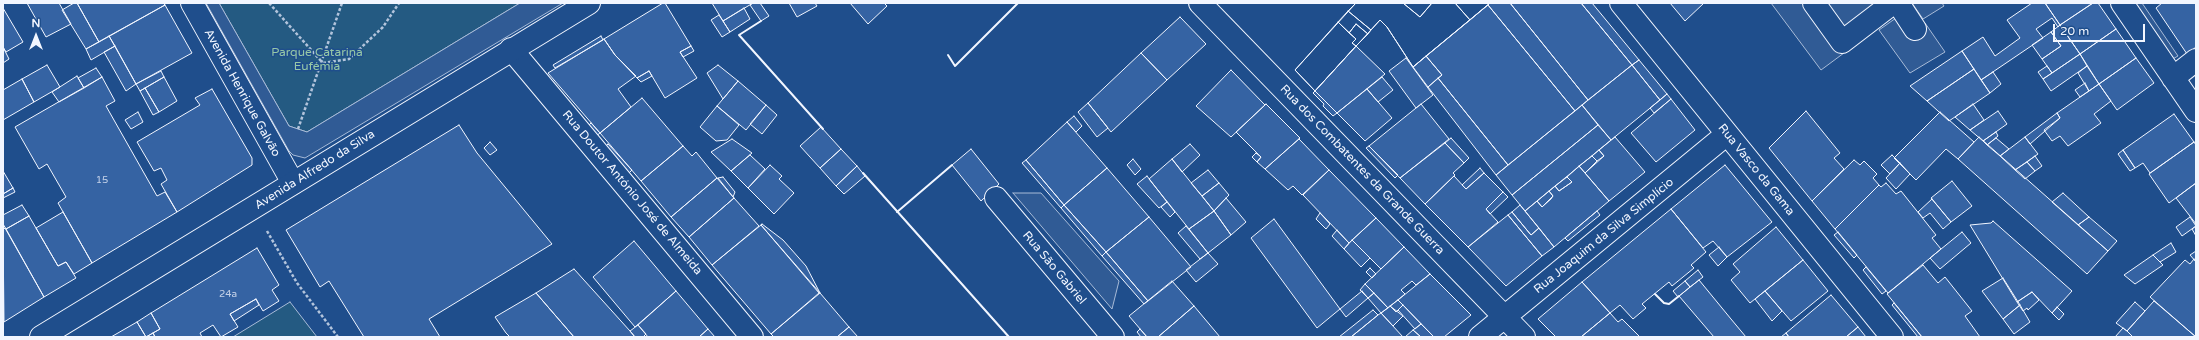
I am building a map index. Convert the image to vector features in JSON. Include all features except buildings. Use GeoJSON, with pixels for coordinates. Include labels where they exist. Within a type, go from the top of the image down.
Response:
{"type":"FeatureCollection","features":[{"type":"Feature","properties":{"kind":"street","name":"Avenida Henrique Galvão"},"geometry":{"type":"LineString","coordinates":[[192,3],[293,183]]}},
{"type":"Feature","properties":{"kind":"street","name":"Avenida Alfredo da Silva"},"geometry":{"type":"LineString","coordinates":[[41,337],[253,209],[511,49],[589,3]]}},
{"type":"Feature","properties":{"kind":"street","name":"Rua dos Combatentes da Grande Guerra"},"geometry":{"type":"LineString","coordinates":[[1200,3],[1524,337]]}},
{"type":"Feature","properties":{"kind":"street","name":"Rua Vasco da Gama"},"geometry":{"type":"LineString","coordinates":[[1621,3],[1892,337]]}},
{"type":"Feature","properties":{"kind":"street"},"geometry":{"type":"LineString","coordinates":[[1814,3],[1842,42],[1893,3]]}},
{"type":"Feature","properties":{"kind":"street"},"geometry":{"type":"LineString","coordinates":[[1898,3],[1915,29]]}},
{"type":"Feature","properties":{"kind":"street"},"geometry":{"type":"LineString","coordinates":[[2122,3],[2196,111]]}},
{"type":"Feature","properties":{"kind":"street","name":"Rua Doutor António José de Almeida"},"geometry":{"type":"LineString","coordinates":[[511,49],[752,337]]}},
{"type":"Feature","properties":{"kind":"street"},"geometry":{"type":"LineString","coordinates":[[2173,78],[2196,60]]}},
{"type":"Feature","properties":{"kind":"street","name":"Rua Joaquim da Silva Simplício"},"geometry":{"type":"LineString","coordinates":[[1480,337],[1727,134]]}},
{"type":"Feature","properties":{"kind":"street","name":"Rua São Gabriel"},"geometry":{"type":"LineString","coordinates":[[996,198],[1113,337]]}},
{"type":"Feature","properties":{"kind":"path"},"geometry":{"type":"LineString","coordinates":[[269,3],[322,63]]}},
{"type":"Feature","properties":{"kind":"path"},"geometry":{"type":"LineString","coordinates":[[298,129],[342,3]]}},
{"type":"Feature","properties":{"kind":"path"},"geometry":{"type":"LineString","coordinates":[[322,63],[349,59],[383,27],[399,3]]}},
{"type":"Feature","properties":{"kind":"path"},"geometry":{"type":"LineString","coordinates":[[253,209],[297,283],[338,337]]}},
{"type":"Feature","properties":{"kind":"green space","name":"Parque Catarina Eufémia"},"geometry":{"type":"Polygon","coordinates":[[[219,3],[520,3],[307,132],[289,126],[219,3]]]}},
{"type":"Feature","properties":{"kind":"green space"},"geometry":{"type":"Polygon","coordinates":[[[290,302],[317,337],[233,337],[290,302]]]}},
{"type":"Feature","properties":{"kind":"shaded area"},"geometry":{"type":"Polygon","coordinates":[[[206,3],[219,3],[289,126],[307,132],[520,3],[563,3],[305,158],[293,155],[289,151],[206,3]]]}},
{"type":"Feature","properties":{"kind":"shaded area"},"geometry":{"type":"Polygon","coordinates":[[[1771,3],[1814,3],[1848,50],[1821,70],[1771,3]]]}},
{"type":"Feature","properties":{"kind":"shaded area"},"geometry":{"type":"Polygon","coordinates":[[[1825,3],[1881,3],[1844,32],[1825,3]]]}},
{"type":"Feature","properties":{"kind":"shaded area"},"geometry":{"type":"Polygon","coordinates":[[[1912,3],[1942,3],[1944,6],[1923,19],[1912,3]]]}},
{"type":"Feature","properties":{"kind":"shaded area"},"geometry":{"type":"Polygon","coordinates":[[[2129,3],[2142,3],[2178,56],[2169,61],[2129,3]]]}},
{"type":"Feature","properties":{"kind":"shaded area"},"geometry":{"type":"Polygon","coordinates":[[[1896,18],[1909,36],[1925,23],[1945,52],[1910,73],[1879,30],[1896,18]]]}},
{"type":"Feature","properties":{"kind":"shaded area"},"geometry":{"type":"Polygon","coordinates":[[[1013,193],[1041,193],[1119,281],[1112,309],[1013,193]]]}},
{"type":"Feature","properties":{"kind":"wall"},"geometry":{"type":"LineString","coordinates":[[948,55],[955,66],[1018,3]]}},
{"type":"Feature","properties":{"kind":"wall"},"geometry":{"type":"LineString","coordinates":[[761,21],[739,35],[823,129]]}},
{"type":"Feature","properties":{"kind":"wall"},"geometry":{"type":"LineString","coordinates":[[897,212],[952,165]]}},
{"type":"Feature","properties":{"kind":"wall"},"geometry":{"type":"LineString","coordinates":[[863,173],[1009,337]]}},
{"type":"Feature","properties":{"kind":"wall"},"geometry":{"type":"LineString","coordinates":[[1655,294],[1664,303],[1669,304],[1679,296]]}}]}
